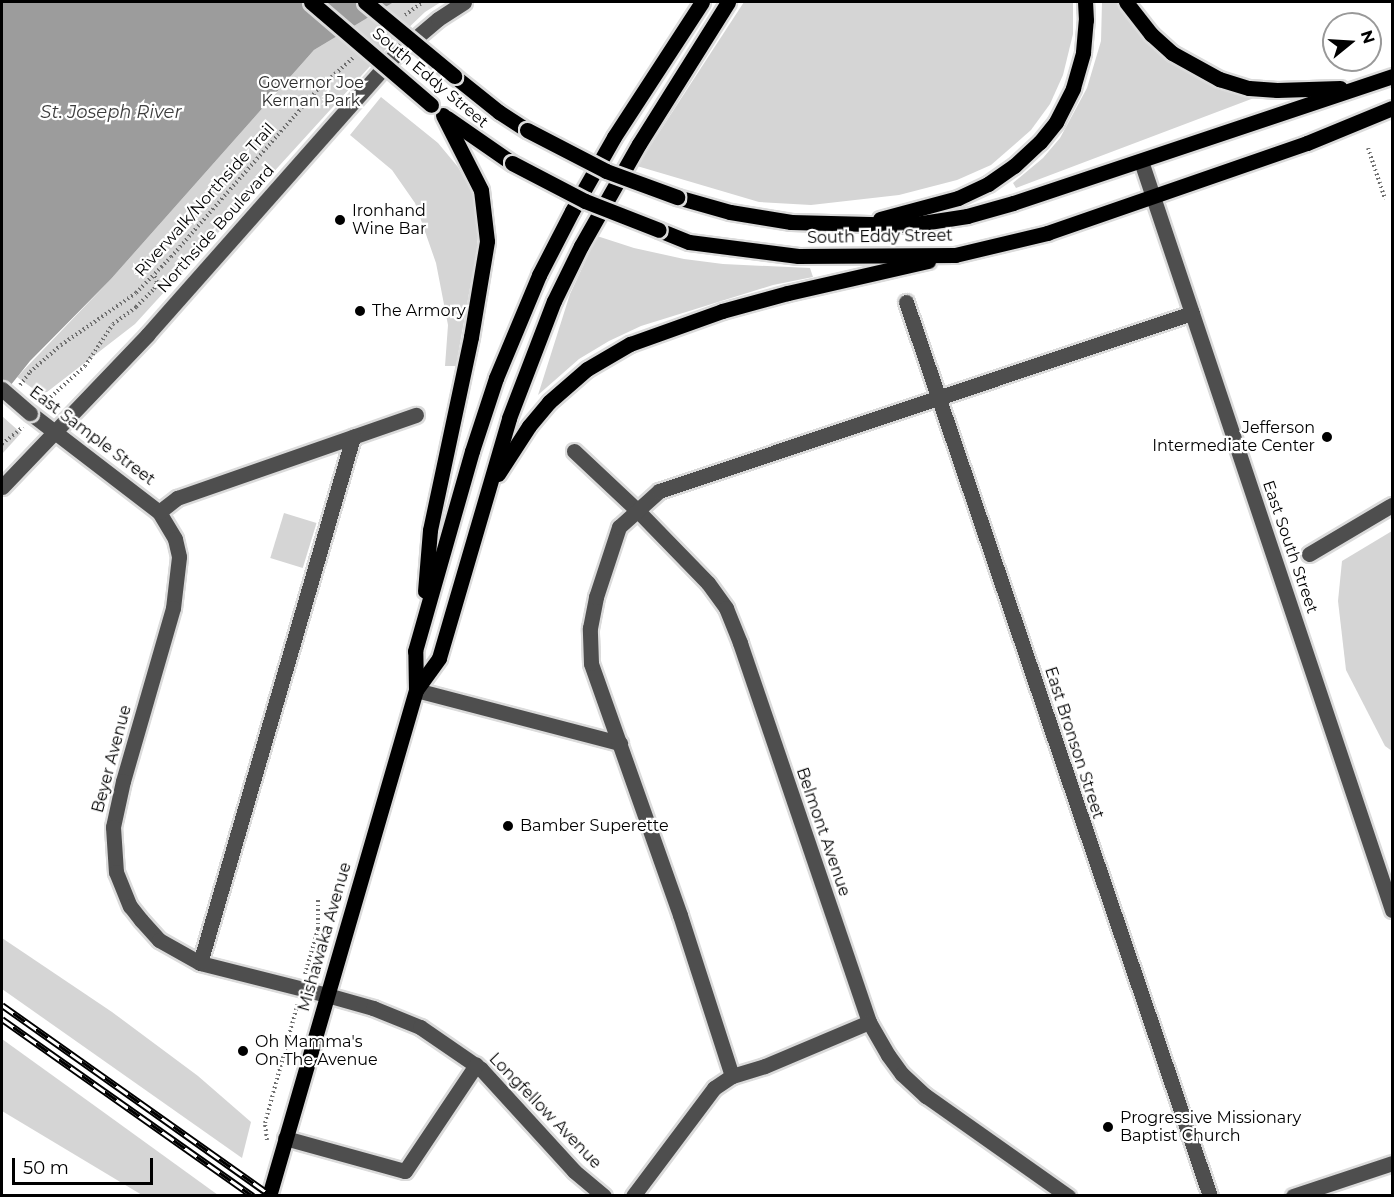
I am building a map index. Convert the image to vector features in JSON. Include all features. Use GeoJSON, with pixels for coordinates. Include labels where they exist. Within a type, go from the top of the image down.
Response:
{"type":"FeatureCollection","features":[{"type":"Feature","properties":{"kind":"main road","name":"South Eddy Street"},"geometry":{"type":"LineString","coordinates":[[311,2],[437,110],[480,143],[512,163],[585,201],[689,242],[798,256],[955,255],[1047,233],[1307,143],[1392,108]]}},
{"type":"Feature","properties":{"kind":"main road","name":"South Eddy Street"},"geometry":{"type":"LineString","coordinates":[[366,2],[499,112],[527,130],[606,171],[730,212],[791,222],[854,226],[909,225],[967,216],[1141,161],[1392,76]]}},
{"type":"Feature","properties":{"kind":"main road"},"geometry":{"type":"LineString","coordinates":[[422,627],[472,451],[496,378],[539,275],[614,137],[702,2]]}},
{"type":"Feature","properties":{"kind":"main road","name":"Mishawaka Avenue"},"geometry":{"type":"LineString","coordinates":[[416,690],[440,658],[514,405],[555,301],[577,255],[639,144],[728,2]]}},
{"type":"Feature","properties":{"kind":"main road"},"geometry":{"type":"LineString","coordinates":[[854,226],[958,198],[997,178],[1040,142],[1056,122],[1073,88],[1083,52],[1086,20],[1084,2]]}},
{"type":"Feature","properties":{"kind":"main road"},"geometry":{"type":"LineString","coordinates":[[1126,2],[1151,34],[1172,53],[1219,79],[1249,88],[1277,90],[1358,88]]}},
{"type":"Feature","properties":{"kind":"main road"},"geometry":{"type":"LineString","coordinates":[[422,627],[430,530],[471,337],[487,241],[481,190],[437,110]]}},
{"type":"Feature","properties":{"kind":"main road"},"geometry":{"type":"LineString","coordinates":[[487,492],[529,426],[549,402],[587,369],[623,348],[678,326],[788,292],[955,255]]}},
{"type":"Feature","properties":{"kind":"main road","name":"Mishawaka Avenue"},"geometry":{"type":"LineString","coordinates":[[269,1196],[416,690],[415,651],[422,627]]}},
{"type":"Feature","properties":{"kind":"street","name":"Northside Boulevard"},"geometry":{"type":"LineString","coordinates":[[2,487],[148,333],[393,58],[438,19],[464,2]]}},
{"type":"Feature","properties":{"kind":"street","name":"East South Street"},"geometry":{"type":"LineString","coordinates":[[1141,161],[1392,910]]}},
{"type":"Feature","properties":{"kind":"street","name":"East Bronson Street"},"geometry":{"type":"LineString","coordinates":[[906,302],[1210,1196]]}},
{"type":"Feature","properties":{"kind":"street"},"geometry":{"type":"LineString","coordinates":[[732,1076],[591,663],[588,645],[596,597],[619,527],[659,491],[1192,313]]}},
{"type":"Feature","properties":{"kind":"street","name":"East Sample Street"},"geometry":{"type":"LineString","coordinates":[[8,390],[30,412],[159,513]]}},
{"type":"Feature","properties":{"kind":"street"},"geometry":{"type":"LineString","coordinates":[[159,513],[177,498],[416,415]]}},
{"type":"Feature","properties":{"kind":"street"},"geometry":{"type":"LineString","coordinates":[[200,963],[353,437]]}},
{"type":"Feature","properties":{"kind":"street","name":"Belmont Avenue"},"geometry":{"type":"LineString","coordinates":[[574,451],[638,511],[708,584],[726,608],[740,643],[869,1022],[902,1074],[926,1096],[1068,1196]]}},
{"type":"Feature","properties":{"kind":"street"},"geometry":{"type":"LineString","coordinates":[[1309,554],[1392,505]]}},
{"type":"Feature","properties":{"kind":"street","name":"Beyer Avenue"},"geometry":{"type":"LineString","coordinates":[[159,513],[175,539],[179,557],[179,574],[173,608],[123,782],[113,827],[113,853],[122,888],[141,921],[159,940],[200,963],[327,995]]}},
{"type":"Feature","properties":{"kind":"street"},"geometry":{"type":"LineString","coordinates":[[416,690],[620,743]]}},
{"type":"Feature","properties":{"kind":"street","name":"Longfellow Avenue"},"geometry":{"type":"LineString","coordinates":[[327,995],[373,1008],[420,1027],[476,1065],[508,1095],[574,1170],[604,1196]]}},
{"type":"Feature","properties":{"kind":"street"},"geometry":{"type":"LineString","coordinates":[[633,1196],[709,1094],[732,1076],[765,1066],[869,1022]]}},
{"type":"Feature","properties":{"kind":"street"},"geometry":{"type":"LineString","coordinates":[[285,1138],[405,1171],[476,1065]]}},
{"type":"Feature","properties":{"kind":"street"},"geometry":{"type":"LineString","coordinates":[[1293,1196],[1392,1163]]}},
{"type":"Feature","properties":{"kind":"path"},"geometry":{"type":"LineString","coordinates":[[399,20],[423,2]]}},
{"type":"Feature","properties":{"kind":"path","name":"Riverwalk/Northside Trail"},"geometry":{"type":"LineString","coordinates":[[8,390],[61,345],[128,299],[154,274],[294,119],[318,89],[356,56]]}},
{"type":"Feature","properties":{"kind":"path"},"geometry":{"type":"LineString","coordinates":[[1368,148],[1385,199]]}},
{"type":"Feature","properties":{"kind":"path"},"geometry":{"type":"LineString","coordinates":[[56,390],[85,366],[113,324],[154,289],[157,282],[154,274]]}},
{"type":"Feature","properties":{"kind":"path"},"geometry":{"type":"LineString","coordinates":[[2,444],[21,429]]}},
{"type":"Feature","properties":{"kind":"path"},"geometry":{"type":"LineString","coordinates":[[308,964],[318,929],[318,897]]}},
{"type":"Feature","properties":{"kind":"path"},"geometry":{"type":"LineString","coordinates":[[267,1143],[265,1123],[295,1013]]}},
{"type":"Feature","properties":{"kind":"green space","name":"Governor Joe Kernan Park"},"geometry":{"type":"Polygon","coordinates":[[[394,2],[441,2],[425,12],[382,53],[135,324],[47,392],[39,393],[17,377],[111,279],[314,50],[394,2]]]}},
{"type":"Feature","properties":{"kind":"green space"},"geometry":{"type":"Polygon","coordinates":[[[744,2],[1073,2],[1073,34],[1063,75],[1050,104],[1031,130],[991,165],[957,180],[899,195],[811,205],[759,202],[637,166],[744,2]]]}},
{"type":"Feature","properties":{"kind":"green space"},"geometry":{"type":"Polygon","coordinates":[[[1102,2],[1116,2],[1149,42],[1184,69],[1255,95],[1254,98],[1016,188],[1013,183],[1043,158],[1060,138],[1087,88],[1101,41],[1102,2]]]}},
{"type":"Feature","properties":{"kind":"green space"},"geometry":{"type":"Polygon","coordinates":[[[381,97],[438,143],[458,167],[472,192],[478,219],[477,249],[456,366],[445,366],[448,325],[436,263],[415,203],[392,170],[350,135],[381,97]]]}},
{"type":"Feature","properties":{"kind":"green space"},"geometry":{"type":"Polygon","coordinates":[[[597,236],[634,248],[684,259],[723,264],[810,268],[813,277],[773,285],[641,326],[579,359],[538,395],[570,294],[597,236]]]}},
{"type":"Feature","properties":{"kind":"green space"},"geometry":{"type":"Polygon","coordinates":[[[2,416],[21,433],[2,454],[2,416]]]}},
{"type":"Feature","properties":{"kind":"green space"},"geometry":{"type":"Polygon","coordinates":[[[284,513],[317,523],[303,568],[270,558],[284,513]]]}},
{"type":"Feature","properties":{"kind":"green space"},"geometry":{"type":"Polygon","coordinates":[[[1392,531],[1392,751],[1385,746],[1346,670],[1338,601],[1342,561],[1392,531]]]}},
{"type":"Feature","properties":{"kind":"green space"},"geometry":{"type":"Polygon","coordinates":[[[2,938],[112,1012],[198,1076],[251,1122],[242,1158],[2,989],[2,938]]]}},
{"type":"Feature","properties":{"kind":"green space"},"geometry":{"type":"Polygon","coordinates":[[[2,1039],[218,1195],[142,1195],[2,1111],[2,1039]]]}},
{"type":"Feature","properties":{"kind":"water","name":"St. Joseph River"},"geometry":{"type":"Polygon","coordinates":[[[2,2],[394,2],[314,50],[111,279],[30,361],[2,396],[2,2]]]}},
{"type":"Feature","properties":{"kind":"railway"},"geometry":{"type":"LineString","coordinates":[[2,1005],[272,1196]]}},
{"type":"Feature","properties":{"kind":"railway"},"geometry":{"type":"LineString","coordinates":[[2,1019],[253,1196]]}},
{"type":"Feature","properties":{"kind":"place","name":"Ironhand Wine Bar"},"geometry":{"type":"Point","coordinates":[340,220]}},
{"type":"Feature","properties":{"kind":"place","name":"The Armory"},"geometry":{"type":"Point","coordinates":[360,311]}},
{"type":"Feature","properties":{"kind":"place","name":"Jefferson Intermediate Center"},"geometry":{"type":"Point","coordinates":[1327,437]}},
{"type":"Feature","properties":{"kind":"place","name":"Bamber Superette"},"geometry":{"type":"Point","coordinates":[508,826]}},
{"type":"Feature","properties":{"kind":"place","name":"Oh Mamma's On The Avenue"},"geometry":{"type":"Point","coordinates":[243,1051]}},
{"type":"Feature","properties":{"kind":"place","name":"Progressive Missionary Baptist Church"},"geometry":{"type":"Point","coordinates":[1108,1127]}}]}
